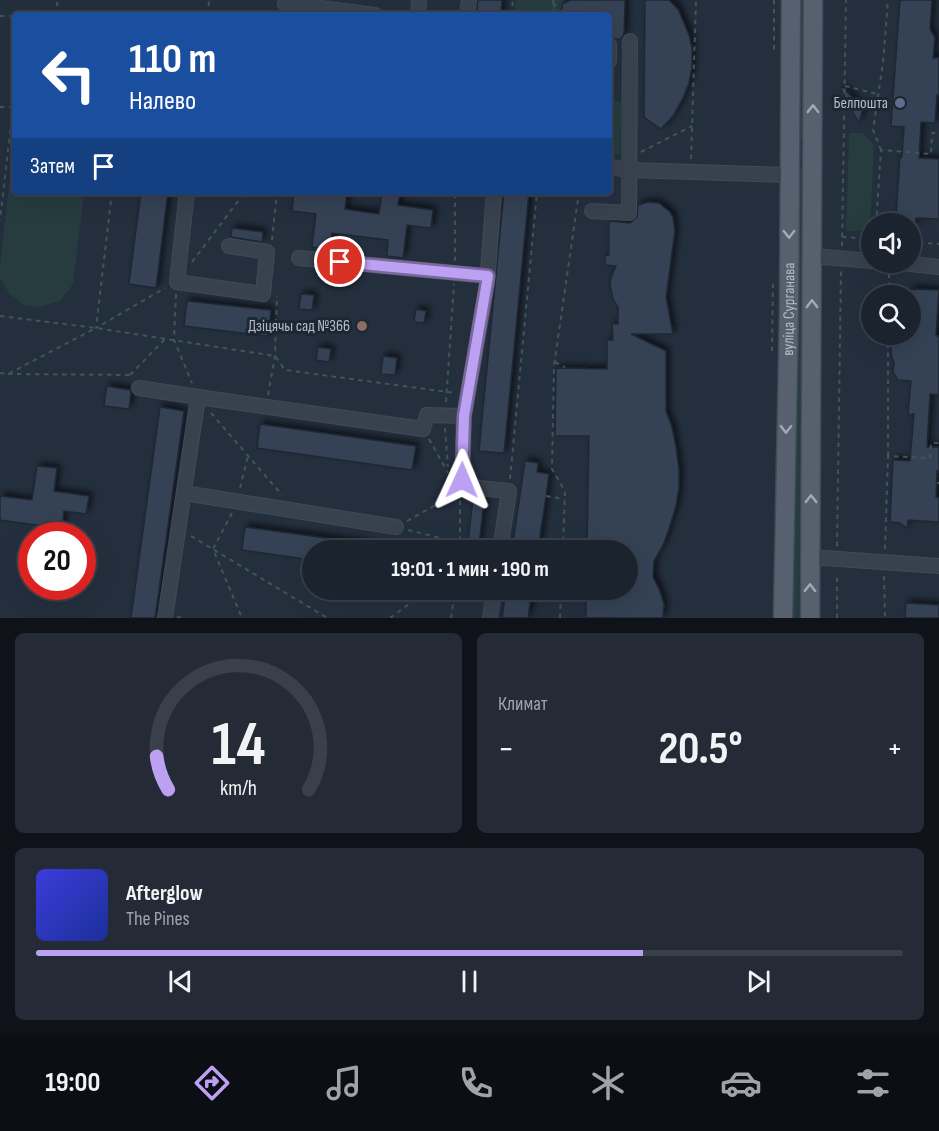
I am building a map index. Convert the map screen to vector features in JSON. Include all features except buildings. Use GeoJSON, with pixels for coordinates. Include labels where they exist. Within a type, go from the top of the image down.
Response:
{"type":"FeatureCollection","features":[{"type":"Feature","properties":{"kind":"main road","name":"вуліца Сурганава"},"geometry":{"type":"LineString","coordinates":[[783,618],[789,310],[791,0]]}},
{"type":"Feature","properties":{"kind":"main road","name":"вуліца Сурганава"},"geometry":{"type":"LineString","coordinates":[[810,618],[813,0]]}},
{"type":"Feature","properties":{"kind":"lane"},"geometry":{"type":"LineString","coordinates":[[286,0],[285,4],[314,3],[360,12]]}},
{"type":"Feature","properties":{"kind":"lane"},"geometry":{"type":"LineString","coordinates":[[592,211],[628,213],[630,41]]}},
{"type":"Feature","properties":{"kind":"lane"},"geometry":{"type":"LineString","coordinates":[[612,167],[629,164],[690,172],[790,175]]}},
{"type":"Feature","properties":{"kind":"lane"},"geometry":{"type":"LineString","coordinates":[[187,195],[177,282],[263,294],[267,252],[230,246]]}},
{"type":"Feature","properties":{"kind":"lane"},"geometry":{"type":"LineString","coordinates":[[494,195],[488,276],[464,416],[461,486],[509,491],[502,540]]}},
{"type":"Feature","properties":{"kind":"lane"},"geometry":{"type":"LineString","coordinates":[[812,256],[861,260]]}},
{"type":"Feature","properties":{"kind":"lane"},"geometry":{"type":"LineString","coordinates":[[299,258],[488,276]]}},
{"type":"Feature","properties":{"kind":"lane"},"geometry":{"type":"LineString","coordinates":[[921,267],[939,267]]}},
{"type":"Feature","properties":{"kind":"lane"},"geometry":{"type":"LineString","coordinates":[[139,388],[423,429],[427,415],[464,416]]}},
{"type":"Feature","properties":{"kind":"lane"},"geometry":{"type":"LineString","coordinates":[[165,618],[198,397]]}},
{"type":"Feature","properties":{"kind":"lane"},"geometry":{"type":"LineString","coordinates":[[184,494],[396,527]]}},
{"type":"Feature","properties":{"kind":"lane"},"geometry":{"type":"LineString","coordinates":[[810,557],[939,566]]}},
{"type":"Feature","properties":{"kind":"lane"},"geometry":{"type":"LineString","coordinates":[[490,618],[493,600]]}},
{"type":"Feature","properties":{"kind":"path"},"geometry":{"type":"LineString","coordinates":[[553,0],[554,12]]}},
{"type":"Feature","properties":{"kind":"path"},"geometry":{"type":"LineString","coordinates":[[551,12],[558,0]]}},
{"type":"Feature","properties":{"kind":"path"},"geometry":{"type":"LineString","coordinates":[[690,172],[696,0]]}},
{"type":"Feature","properties":{"kind":"path"},"geometry":{"type":"LineString","coordinates":[[774,0],[774,57]]}},
{"type":"Feature","properties":{"kind":"path"},"geometry":{"type":"LineString","coordinates":[[837,618],[846,0]]}},
{"type":"Feature","properties":{"kind":"path"},"geometry":{"type":"LineString","coordinates":[[877,213],[881,150],[873,130],[883,63],[888,0]]}},
{"type":"Feature","properties":{"kind":"path"},"geometry":{"type":"LineString","coordinates":[[845,86],[878,94]]}},
{"type":"Feature","properties":{"kind":"path"},"geometry":{"type":"LineString","coordinates":[[0,220],[12,116]]}},
{"type":"Feature","properties":{"kind":"path"},"geometry":{"type":"LineString","coordinates":[[629,164],[692,126]]}},
{"type":"Feature","properties":{"kind":"path"},"geometry":{"type":"LineString","coordinates":[[881,150],[931,154],[932,133],[939,133]]}},
{"type":"Feature","properties":{"kind":"path"},"geometry":{"type":"LineString","coordinates":[[96,328],[112,195]]}},
{"type":"Feature","properties":{"kind":"path"},"geometry":{"type":"LineString","coordinates":[[8,374],[177,282],[243,195]]}},
{"type":"Feature","properties":{"kind":"path"},"geometry":{"type":"LineString","coordinates":[[273,246],[271,239],[277,195]]}},
{"type":"Feature","properties":{"kind":"path"},"geometry":{"type":"LineString","coordinates":[[423,429],[449,473],[444,415],[455,273],[455,195]]}},
{"type":"Feature","properties":{"kind":"path"},"geometry":{"type":"LineString","coordinates":[[509,491],[537,195]]}},
{"type":"Feature","properties":{"kind":"path"},"geometry":{"type":"LineString","coordinates":[[563,540],[566,491],[552,469],[555,362],[579,195]]}},
{"type":"Feature","properties":{"kind":"path"},"geometry":{"type":"LineString","coordinates":[[842,237],[861,238]]}},
{"type":"Feature","properties":{"kind":"path"},"geometry":{"type":"LineString","coordinates":[[921,243],[939,244]]}},
{"type":"Feature","properties":{"kind":"path"},"geometry":{"type":"LineString","coordinates":[[771,354],[773,271]]}},
{"type":"Feature","properties":{"kind":"path"},"geometry":{"type":"LineString","coordinates":[[177,282],[174,340],[198,397],[295,511]]}},
{"type":"Feature","properties":{"kind":"path"},"geometry":{"type":"LineString","coordinates":[[266,407],[275,356],[276,289]]}},
{"type":"Feature","properties":{"kind":"path"},"geometry":{"type":"LineString","coordinates":[[0,316],[166,338],[275,356],[285,370],[467,394]]}},
{"type":"Feature","properties":{"kind":"path"},"geometry":{"type":"LineString","coordinates":[[0,373],[130,375],[166,338]]}},
{"type":"Feature","properties":{"kind":"path"},"geometry":{"type":"LineString","coordinates":[[885,618],[888,345]]}},
{"type":"Feature","properties":{"kind":"path"},"geometry":{"type":"LineString","coordinates":[[555,362],[565,367]]}},
{"type":"Feature","properties":{"kind":"path"},"geometry":{"type":"LineString","coordinates":[[130,375],[139,388]]}},
{"type":"Feature","properties":{"kind":"path"},"geometry":{"type":"LineString","coordinates":[[888,456],[930,458],[931,442],[939,443]]}},
{"type":"Feature","properties":{"kind":"path"},"geometry":{"type":"LineString","coordinates":[[242,618],[213,549],[237,502],[248,456]]}},
{"type":"Feature","properties":{"kind":"path"},"geometry":{"type":"LineString","coordinates":[[396,527],[461,486]]}},
{"type":"Feature","properties":{"kind":"path"},"geometry":{"type":"LineString","coordinates":[[460,540],[461,486]]}},
{"type":"Feature","properties":{"kind":"path"},"geometry":{"type":"LineString","coordinates":[[546,496],[565,500]]}},
{"type":"Feature","properties":{"kind":"path"},"geometry":{"type":"LineString","coordinates":[[396,527],[448,540]]}},
{"type":"Feature","properties":{"kind":"path"},"geometry":{"type":"LineString","coordinates":[[179,528],[324,617],[330,618]]}},
{"type":"Feature","properties":{"kind":"path"},"geometry":{"type":"LineString","coordinates":[[390,618],[414,600]]}},
{"type":"Feature","properties":{"kind":"path"},"geometry":{"type":"LineString","coordinates":[[451,618],[454,600]]}},
{"type":"Feature","properties":{"kind":"path"},"geometry":{"type":"LineString","coordinates":[[560,618],[561,600]]}},
{"type":"Feature","properties":{"kind":"green space"},"geometry":{"type":"Polygon","coordinates":[[[516,0],[564,0],[564,12],[514,12],[516,0]]]}},
{"type":"Feature","properties":{"kind":"green space"},"geometry":{"type":"Polygon","coordinates":[[[801,0],[808,0],[806,139],[800,140],[801,0]]]}},
{"type":"Feature","properties":{"kind":"green space"},"geometry":{"type":"Polygon","coordinates":[[[612,102],[622,102],[620,154],[612,155],[612,102]]]}},
{"type":"Feature","properties":{"kind":"green space"},"geometry":{"type":"Polygon","coordinates":[[[849,133],[863,133],[874,145],[871,213],[861,213],[861,231],[846,231],[849,133]]]}},
{"type":"Feature","properties":{"kind":"green space"},"geometry":{"type":"Polygon","coordinates":[[[12,159],[12,195],[84,195],[73,284],[60,301],[40,307],[24,305],[9,293],[0,278],[12,159]]]}},
{"type":"Feature","properties":{"kind":"green space"},"geometry":{"type":"Polygon","coordinates":[[[799,169],[806,169],[806,257],[798,618],[791,618],[799,169]]]}},
{"type":"Feature","properties":{"kind":"place","name":"Белпошта"},"geometry":{"type":"Point","coordinates":[900,103]}},
{"type":"Feature","properties":{"kind":"place","name":"Дзіцячы сад №366"},"geometry":{"type":"Point","coordinates":[362,326]}},
{"type":"Feature","properties":{"kind":"route"},"geometry":{"type":"LineString","coordinates":[[340,262],[488,276],[464,416],[462,480]]}}]}
